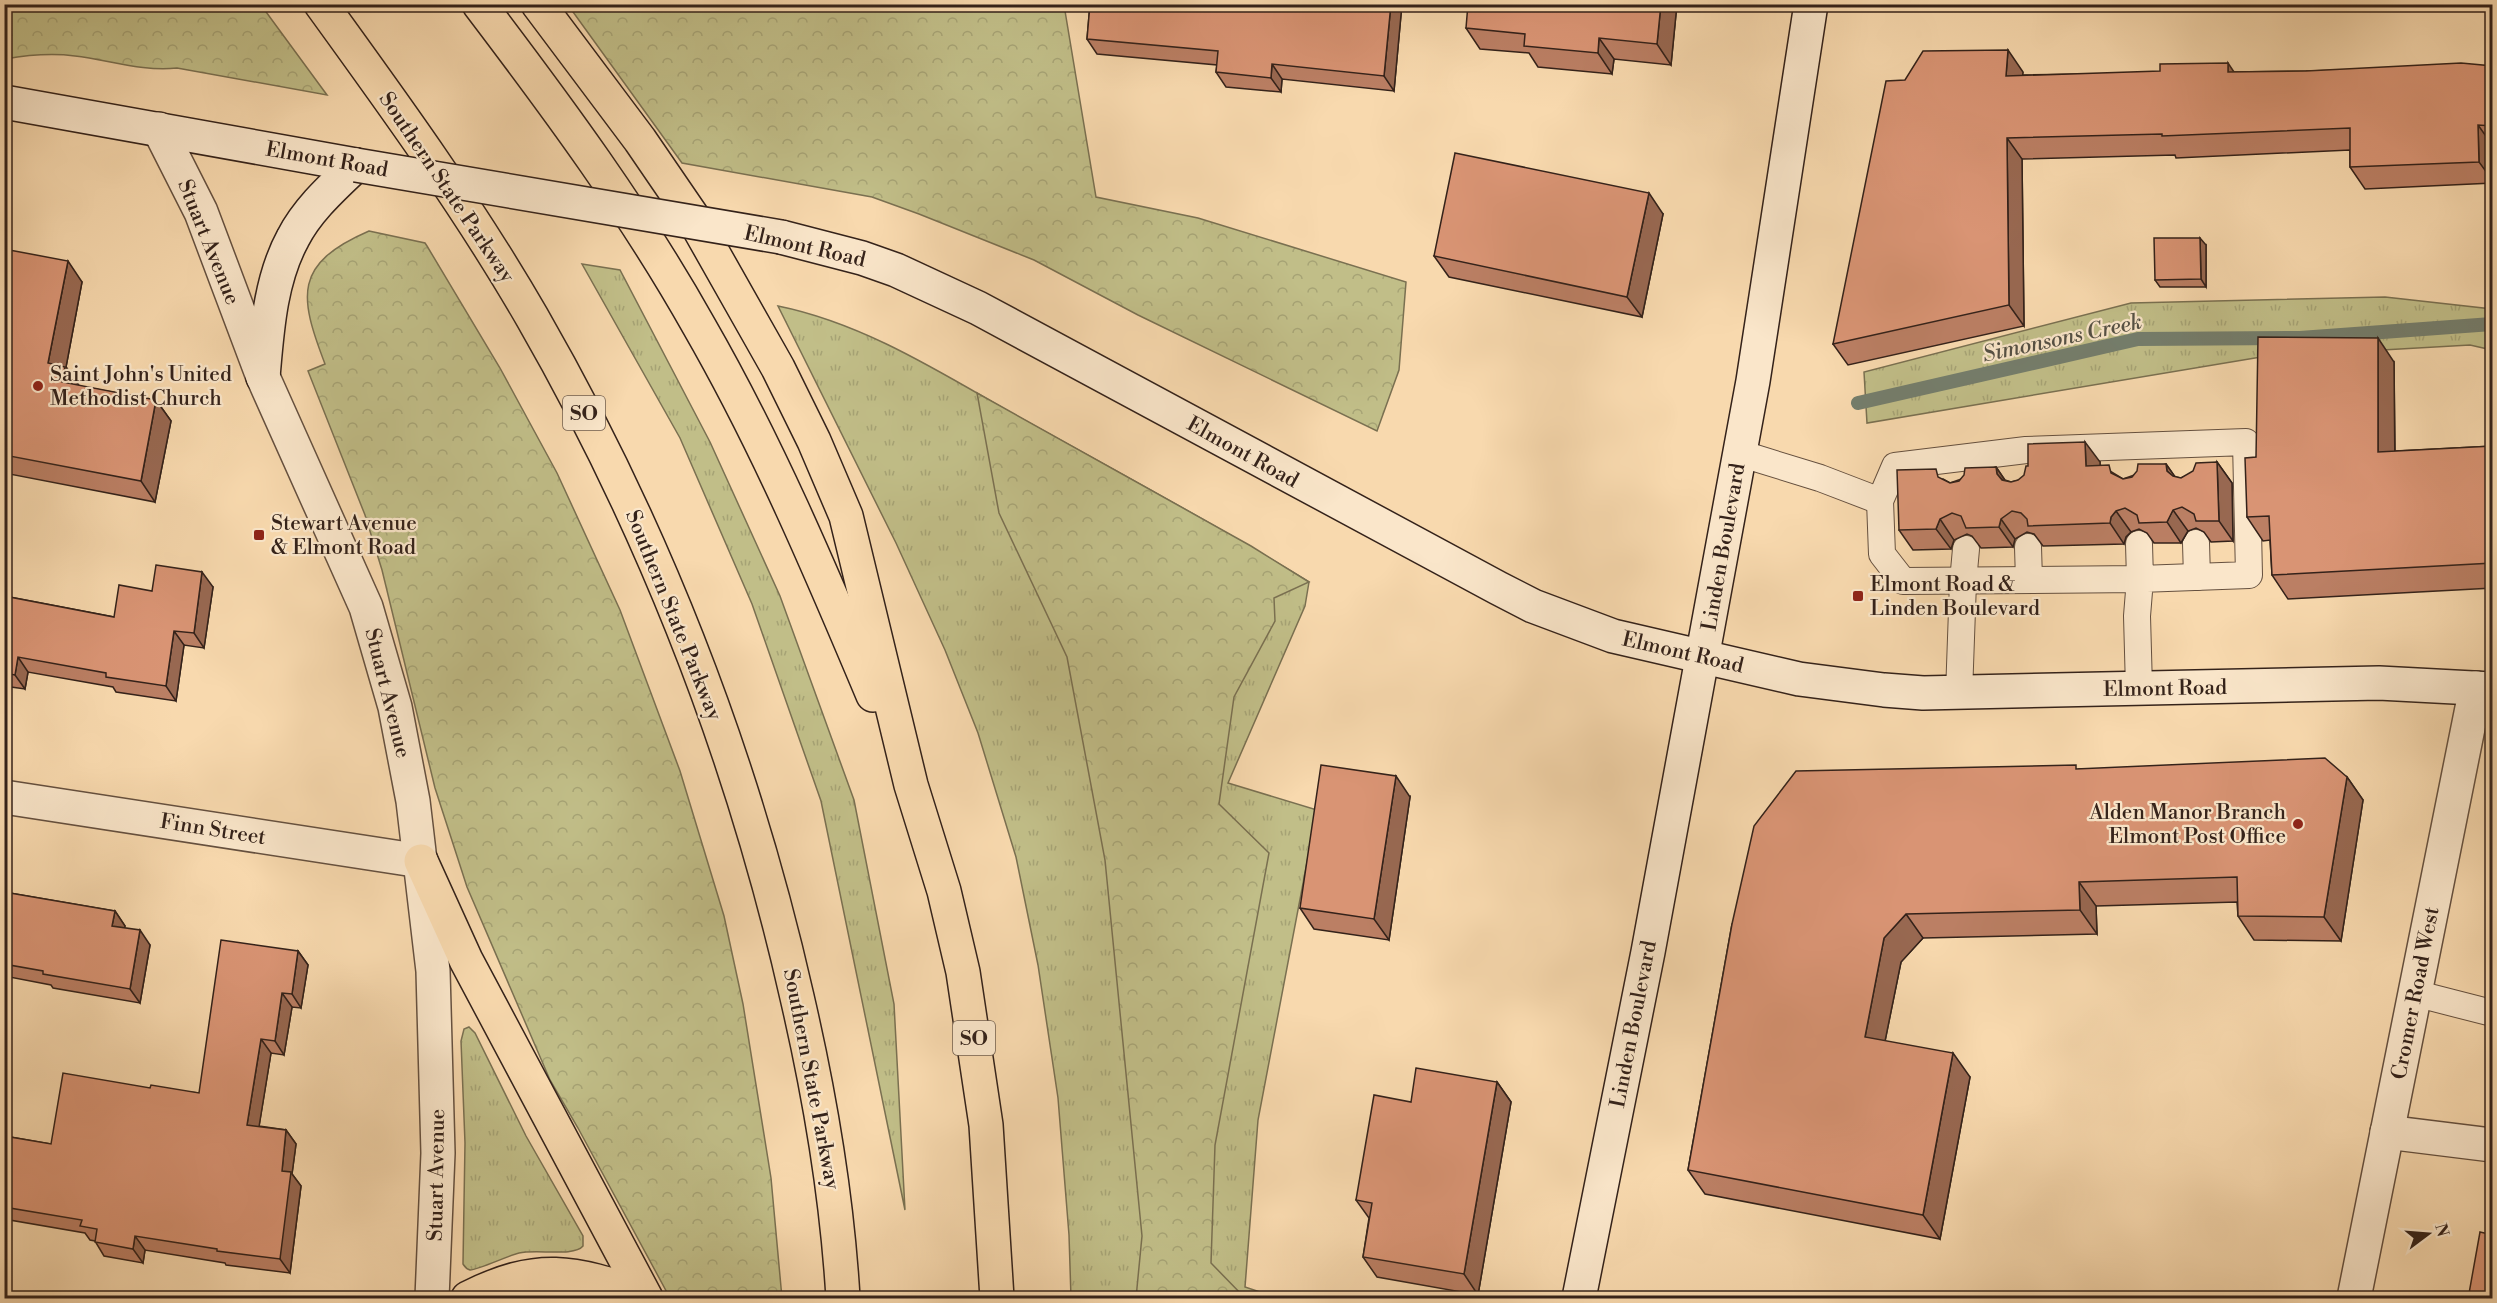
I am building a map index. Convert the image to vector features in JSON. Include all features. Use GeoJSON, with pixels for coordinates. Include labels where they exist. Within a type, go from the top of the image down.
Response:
{"type":"FeatureCollection","features":[{"type":"Feature","properties":{"kind":"highway","name":"Southern State Parkway"},"geometry":{"type":"LineString","coordinates":[[321,4],[422,145],[531,315],[615,472],[683,626],[739,783],[786,948],[821,1111],[834,1195],[843,1299]]}},
{"type":"Feature","properties":{"kind":"highway"},"geometry":{"type":"LineString","coordinates":[[479,4],[581,140],[641,229],[699,325],[736,393],[806,537],[911,784]]}},
{"type":"Feature","properties":{"kind":"highway"},"geometry":{"type":"LineString","coordinates":[[538,4],[640,140],[692,216],[737,293],[814,441],[846,516],[911,784]]}},
{"type":"Feature","properties":{"kind":"highway","name":"SO"},"geometry":{"type":"LineString","coordinates":[[911,784],[944,891],[963,972],[986,1125],[997,1299]]}},
{"type":"Feature","properties":{"kind":"highway"},"geometry":{"type":"LineString","coordinates":[[421,861],[466,960],[645,1297]]}},
{"type":"Feature","properties":{"kind":"highway"},"geometry":{"type":"LineString","coordinates":[[468,1299],[500,1284],[541,1275],[579,1275],[645,1297]]}},
{"type":"Feature","properties":{"kind":"main road","name":"Linden Boulevard"},"geometry":{"type":"LineString","coordinates":[[1579,1299],[1650,940],[1755,370],[1811,4]]}},
{"type":"Feature","properties":{"kind":"main road","name":"Elmont Road"},"geometry":{"type":"LineString","coordinates":[[4,102],[780,237],[871,261],[896,270],[978,308],[1394,534],[1533,606],[1613,636],[1799,679],[1884,690],[1959,694],[2379,683],[2484,688]]}},
{"type":"Feature","properties":{"kind":"main road","name":"Stuart Avenue"},"geometry":{"type":"LineString","coordinates":[[159,129],[201,212],[263,377],[366,608],[395,707],[405,754],[421,861],[433,970],[437,1095],[437,1204],[432,1299]]}},
{"type":"Feature","properties":{"kind":"main road"},"geometry":{"type":"LineString","coordinates":[[263,377],[271,308],[284,257],[303,221],[323,196],[356,165]]}},
{"type":"Feature","properties":{"kind":"main road","name":"Cromer Road West"},"geometry":{"type":"LineString","coordinates":[[2354,1299],[2414,993],[2484,688]]}},
{"type":"Feature","properties":{"kind":"main road","name":"Finn Street"},"geometry":{"type":"LineString","coordinates":[[4,797],[421,861]]}},
{"type":"Feature","properties":{"kind":"main road"},"geometry":{"type":"LineString","coordinates":[[2387,1132],[2493,1145]]}},
{"type":"Feature","properties":{"kind":"lane"},"geometry":{"type":"LineString","coordinates":[[2246,442],[2249,575],[2140,579],[1903,581],[1882,554],[1880,501],[1895,466],[1964,468],[2026,450],[2137,455],[2194,453],[2246,442]]}},
{"type":"Feature","properties":{"kind":"lane"},"geometry":{"type":"LineString","coordinates":[[2025,478],[2026,450]]}},
{"type":"Feature","properties":{"kind":"lane"},"geometry":{"type":"LineString","coordinates":[[1739,453],[1820,478],[1880,501]]}},
{"type":"Feature","properties":{"kind":"lane"},"geometry":{"type":"LineString","coordinates":[[2196,543],[2197,577]]}},
{"type":"Feature","properties":{"kind":"lane"},"geometry":{"type":"LineString","coordinates":[[2139,544],[2140,579],[2137,616],[2139,688]]}},
{"type":"Feature","properties":{"kind":"lane"},"geometry":{"type":"LineString","coordinates":[[2028,547],[2029,580]]}},
{"type":"Feature","properties":{"kind":"lane"},"geometry":{"type":"LineString","coordinates":[[1959,694],[1966,549]]}},
{"type":"Feature","properties":{"kind":"lane"},"geometry":{"type":"LineString","coordinates":[[2414,993],[2493,1013]]}},
{"type":"Feature","properties":{"kind":"green space"},"geometry":{"type":"Polygon","coordinates":[[[5,4],[261,5],[327,95],[177,68],[139,67],[75,56],[40,55],[5,59],[5,4]]]}},
{"type":"Feature","properties":{"kind":"green space"},"geometry":{"type":"Polygon","coordinates":[[[568,5],[1064,5],[1096,197],[1198,218],[1406,282],[1399,370],[1377,431],[1138,315],[1034,260],[919,214],[872,197],[682,163],[568,5]]]}},
{"type":"Feature","properties":{"kind":"green space"},"geometry":{"type":"Polygon","coordinates":[[[369,231],[425,243],[427,246],[500,368],[557,473],[620,610],[680,771],[724,916],[743,1004],[771,1178],[782,1298],[670,1298],[550,1080],[467,887],[435,788],[382,570],[365,515],[308,371],[325,364],[310,319],[307,301],[309,284],[315,270],[326,256],[344,243],[369,231]]]}},
{"type":"Feature","properties":{"kind":"green space"},"geometry":{"type":"Polygon","coordinates":[[[582,264],[620,270],[710,442],[780,596],[854,800],[894,1004],[905,1210],[821,801],[752,604],[680,438],[582,264]]]}},
{"type":"Feature","properties":{"kind":"green space"},"geometry":{"type":"Polygon","coordinates":[[[2385,297],[2492,309],[2492,350],[2470,345],[2261,357],[1867,423],[1864,372],[2131,303],[2385,297]]]}},
{"type":"Feature","properties":{"kind":"green space"},"geometry":{"type":"Polygon","coordinates":[[[778,306],[843,325],[905,353],[1309,582],[1305,606],[1228,783],[1317,810],[1258,1120],[1245,1287],[1278,1298],[1071,1298],[1069,1235],[1058,1098],[1038,965],[1016,857],[978,733],[945,650],[896,543],[778,306]]]}},
{"type":"Feature","properties":{"kind":"green space"},"geometry":{"type":"Polygon","coordinates":[[[977,393],[1251,546],[1309,582],[1274,598],[1275,621],[1234,697],[1219,804],[1269,853],[1215,1145],[1211,1263],[1245,1298],[1136,1298],[1142,1236],[1105,860],[1067,657],[999,513],[977,393]]]}},
{"type":"Feature","properties":{"kind":"green space"},"geometry":{"type":"Polygon","coordinates":[[[469,1027],[475,1033],[526,1136],[583,1236],[583,1246],[578,1249],[564,1252],[519,1253],[473,1270],[463,1264],[465,1143],[461,1041],[464,1029],[469,1027]]]}},
{"type":"Feature","properties":{"kind":"building"},"geometry":{"type":"Polygon","coordinates":[[[1090,4],[1391,4],[1384,76],[1272,64],[1271,78],[1216,72],[1218,51],[1087,39],[1090,4]]]}},
{"type":"Feature","properties":{"kind":"building"},"geometry":{"type":"Polygon","coordinates":[[[1468,4],[1661,4],[1657,44],[1599,38],[1598,53],[1524,46],[1525,34],[1466,28],[1468,4]]]}},
{"type":"Feature","properties":{"kind":"building"},"geometry":{"type":"Polygon","coordinates":[[[2008,50],[2006,76],[2160,71],[2160,64],[2228,63],[2228,72],[2306,71],[2461,63],[2493,66],[2493,126],[2478,125],[2479,162],[2350,167],[2350,128],[2162,136],[2162,134],[2007,138],[2009,305],[1833,344],[1886,81],[1905,80],[1923,51],[2008,50]]]}},
{"type":"Feature","properties":{"kind":"building"},"geometry":{"type":"Polygon","coordinates":[[[1455,153],[1649,193],[1627,297],[1434,256],[1455,153]]]}},
{"type":"Feature","properties":{"kind":"building"},"geometry":{"type":"Polygon","coordinates":[[[2154,238],[2200,238],[2201,279],[2155,280],[2154,238]]]}},
{"type":"Feature","properties":{"kind":"building","name":"Saint John's United Methodist Church"},"geometry":{"type":"Polygon","coordinates":[[[4,249],[68,261],[48,363],[65,367],[62,382],[156,400],[141,481],[4,455],[4,249]]]}},
{"type":"Feature","properties":{"kind":"building"},"geometry":{"type":"Polygon","coordinates":[[[2258,337],[2378,338],[2378,452],[2493,446],[2493,563],[2272,575],[2269,516],[2247,517],[2245,458],[2256,457],[2258,337]]]}},
{"type":"Feature","properties":{"kind":"building"},"geometry":{"type":"Polygon","coordinates":[[[2085,442],[2086,466],[2109,465],[2111,473],[2123,479],[2132,477],[2137,471],[2138,464],[2166,464],[2167,471],[2181,478],[2193,471],[2196,463],[2217,462],[2219,521],[2196,521],[2194,514],[2182,507],[2173,510],[2167,522],[2139,523],[2137,515],[2125,508],[2116,511],[2110,523],[2028,526],[2027,519],[2021,513],[2012,511],[2001,519],[1999,527],[1966,528],[1961,516],[1952,513],[1940,519],[1936,529],[1899,530],[1897,470],[1936,469],[1938,477],[1950,483],[1959,481],[1964,475],[1965,468],[1996,467],[1997,474],[2002,480],[2011,482],[2024,475],[2026,466],[2028,466],[2028,444],[2085,442]]]}},
{"type":"Feature","properties":{"kind":"building"},"geometry":{"type":"Polygon","coordinates":[[[156,565],[202,572],[194,633],[174,631],[166,686],[106,677],[106,673],[18,657],[15,675],[4,673],[4,596],[114,617],[119,585],[152,591],[156,565]]]}},
{"type":"Feature","properties":{"kind":"building"},"geometry":{"type":"Polygon","coordinates":[[[2325,758],[2347,777],[2324,917],[2238,916],[2237,877],[2079,882],[2080,910],[1906,914],[1884,938],[1865,1037],[1953,1053],[1923,1215],[1688,1170],[1732,924],[1754,826],[1796,771],[2076,765],[2076,769],[2325,758]]]}},
{"type":"Feature","properties":{"kind":"building"},"geometry":{"type":"Polygon","coordinates":[[[1321,765],[1396,776],[1374,919],[1300,908],[1321,765]]]}},
{"type":"Feature","properties":{"kind":"building"},"geometry":{"type":"Polygon","coordinates":[[[4,892],[115,911],[112,926],[140,930],[130,989],[43,974],[43,971],[4,964],[4,892]]]}},
{"type":"Feature","properties":{"kind":"building"},"geometry":{"type":"Polygon","coordinates":[[[221,940],[298,951],[292,994],[282,993],[275,1041],[261,1039],[247,1125],[286,1130],[282,1171],[291,1172],[280,1259],[217,1251],[217,1249],[135,1236],[133,1249],[95,1242],[97,1229],[80,1226],[82,1220],[4,1207],[4,1136],[51,1144],[63,1073],[150,1088],[151,1085],[199,1093],[221,940]]]}},
{"type":"Feature","properties":{"kind":"building"},"geometry":{"type":"Polygon","coordinates":[[[1416,1068],[1497,1082],[1464,1274],[1363,1257],[1372,1203],[1356,1200],[1374,1095],[1411,1102],[1416,1068]]]}},
{"type":"Feature","properties":{"kind":"building"},"geometry":{"type":"Polygon","coordinates":[[[2480,1232],[2493,1235],[2493,1299],[2468,1299],[2480,1232]]]}},
{"type":"Feature","properties":{"kind":"waterway","name":"Simonsons Creek"},"geometry":{"type":"LineString","coordinates":[[1858,403],[2138,339],[2300,338],[2492,324]]}},
{"type":"Feature","properties":{"kind":"place","name":"Saint John's United Methodist Church"},"geometry":{"type":"Point","coordinates":[38,386]}},
{"type":"Feature","properties":{"kind":"place","name":"Stewart Avenue & Elmont Road"},"geometry":{"type":"Point","coordinates":[259,535]}},
{"type":"Feature","properties":{"kind":"place","name":"Elmont Road & Linden Boulevard"},"geometry":{"type":"Point","coordinates":[1858,596]}},
{"type":"Feature","properties":{"kind":"place","name":"Alden Manor Branch Elmont Post Office"},"geometry":{"type":"Point","coordinates":[2298,824]}}]}
